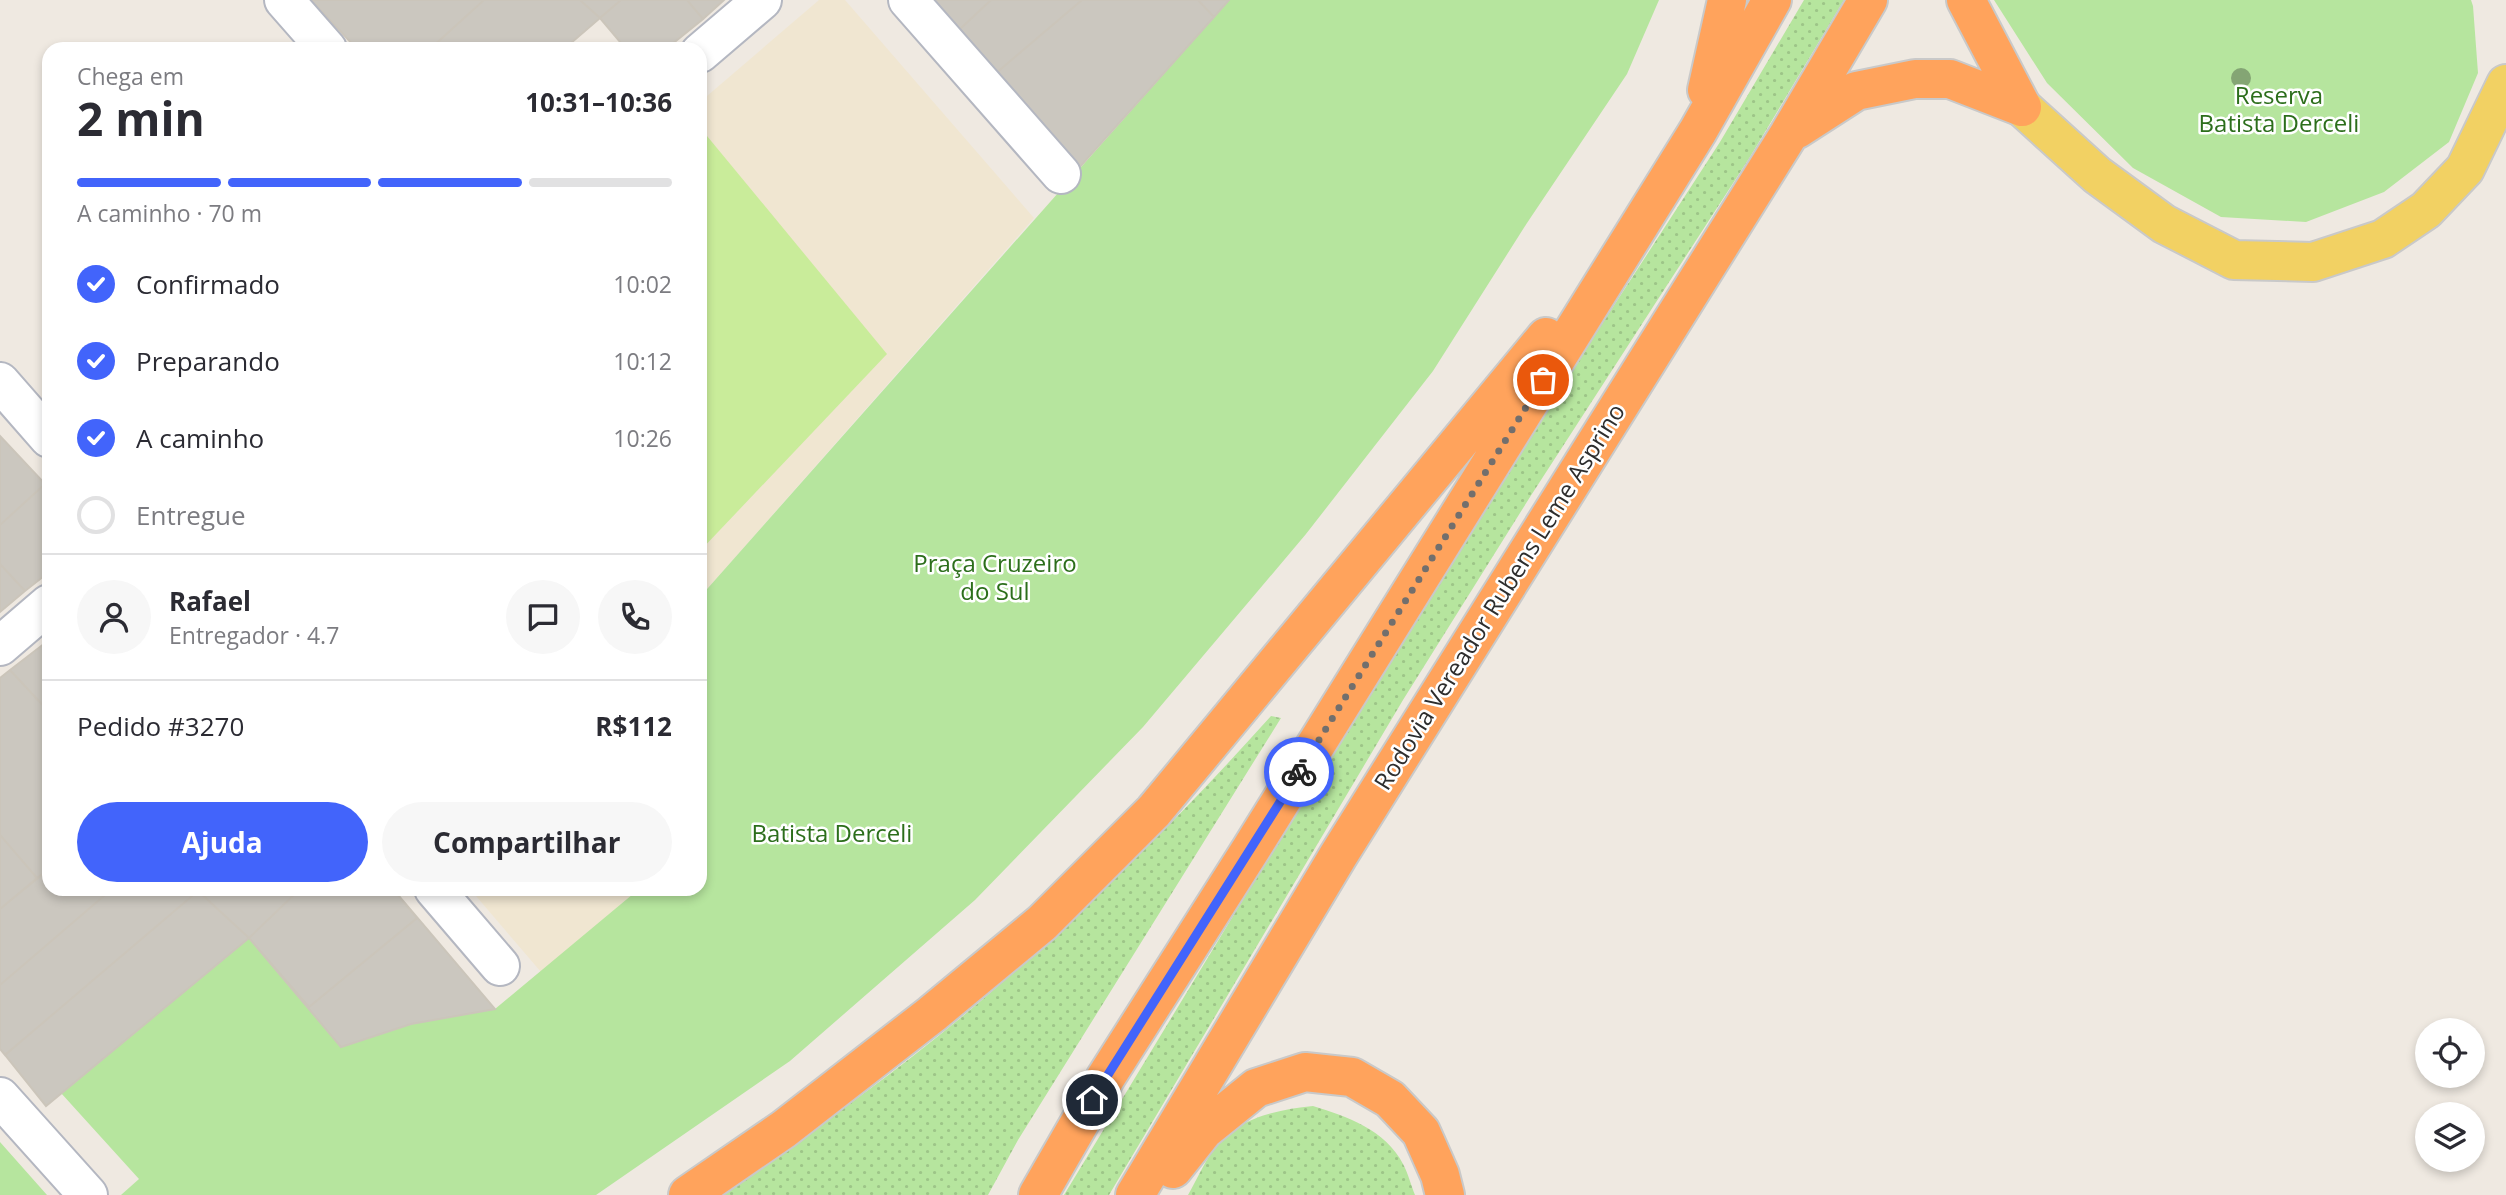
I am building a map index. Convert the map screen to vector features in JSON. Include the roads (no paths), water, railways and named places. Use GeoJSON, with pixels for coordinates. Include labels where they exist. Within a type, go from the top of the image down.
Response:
{"type":"FeatureCollection","features":[{"type":"Feature","properties":{"kind":"highway"},"geometry":{"type":"LineString","coordinates":[[1698,131],[1727,0]]}},
{"type":"Feature","properties":{"kind":"highway"},"geometry":{"type":"LineString","coordinates":[[1038,1195],[1106,1077],[1698,131],[1772,0]]}},
{"type":"Feature","properties":{"kind":"highway","name":"Rodovia Vereador Rubens Leme Asprino"},"geometry":{"type":"LineString","coordinates":[[1135,1195],[1338,856],[1789,134],[1868,0]]}},
{"type":"Feature","properties":{"kind":"highway"},"geometry":{"type":"LineString","coordinates":[[1966,0],[2022,107]]}},
{"type":"Feature","properties":{"kind":"highway"},"geometry":{"type":"LineString","coordinates":[[1789,134],[1856,91],[1915,79],[1950,79],[2022,107]]}},
{"type":"Feature","properties":{"kind":"highway"},"geometry":{"type":"LineString","coordinates":[[688,1195],[784,1129],[962,989],[1042,923],[1154,811],[1270,674],[1645,216]]}},
{"type":"Feature","properties":{"kind":"highway"},"geometry":{"type":"LineString","coordinates":[[1152,1195],[1204,1130],[1256,1088],[1305,1072],[1352,1077],[1390,1099],[1421,1132],[1440,1175],[1445,1195]]}},
{"type":"Feature","properties":{"kind":"main road"},"geometry":{"type":"LineString","coordinates":[[2022,107],[2097,175],[2164,224],[2234,260],[2313,262],[2383,239],[2426,210],[2465,169],[2506,84]]}},
{"type":"Feature","properties":{"kind":"street"},"geometry":{"type":"LineString","coordinates":[[284,0],[321,42]]}},
{"type":"Feature","properties":{"kind":"street"},"geometry":{"type":"LineString","coordinates":[[707,47],[762,0]]}},
{"type":"Feature","properties":{"kind":"street"},"geometry":{"type":"LineString","coordinates":[[908,0],[1061,174]]}},
{"type":"Feature","properties":{"kind":"street"},"geometry":{"type":"LineString","coordinates":[[0,382],[42,430]]}},
{"type":"Feature","properties":{"kind":"street"},"geometry":{"type":"LineString","coordinates":[[0,646],[42,610]]}},
{"type":"Feature","properties":{"kind":"street"},"geometry":{"type":"LineString","coordinates":[[440,896],[500,967]]}},
{"type":"Feature","properties":{"kind":"street"},"geometry":{"type":"LineString","coordinates":[[0,1097],[88,1195]]}},
{"type":"Feature","properties":{"kind":"park label","name":"Reserva Batista Derceli"},"geometry":{"type":"Point","coordinates":[2279,110]}},
{"type":"Feature","properties":{"kind":"park label","name":"Praça Cruzeiro do Sul"},"geometry":{"type":"Point","coordinates":[995,578]}},
{"type":"Feature","properties":{"kind":"park label","name":"Batista Derceli"},"geometry":{"type":"Point","coordinates":[832,834]}}]}
